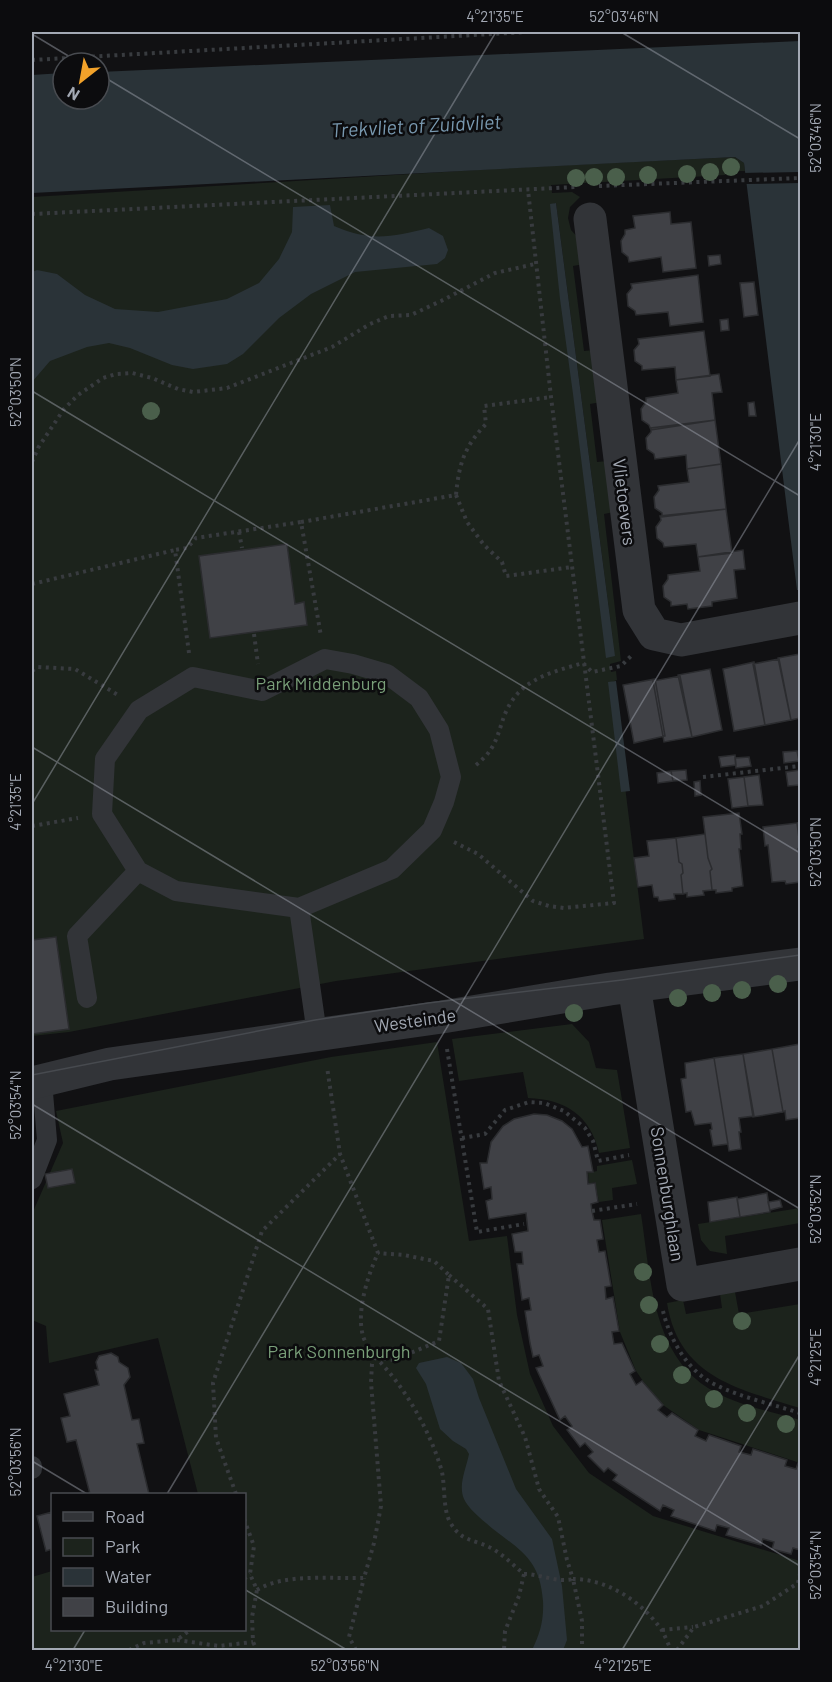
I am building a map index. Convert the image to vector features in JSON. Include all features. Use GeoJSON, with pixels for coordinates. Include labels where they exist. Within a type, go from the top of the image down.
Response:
{"type":"FeatureCollection","features":[{"type":"Feature","properties":{"kind":"street","name":"Vlietoevers"},"geometry":{"type":"LineString","coordinates":[[589,203],[639,610],[654,634],[681,640],[801,618]]}},
{"type":"Feature","properties":{"kind":"street","name":"Westeinde"},"geometry":{"type":"LineString","coordinates":[[37,1082],[110,1064],[442,1017],[634,986],[801,964]]}},
{"type":"Feature","properties":{"kind":"street","name":"Sonnenburghlaan"},"geometry":{"type":"LineString","coordinates":[[634,986],[683,1285],[801,1264]]}},
{"type":"Feature","properties":{"kind":"lane"},"geometry":{"type":"LineString","coordinates":[[325,659],[387,674],[419,698],[439,730],[451,777],[444,802],[432,830],[392,869],[299,908],[176,891],[138,871],[102,814],[105,759],[139,710],[193,677],[262,691],[325,659]]}},
{"type":"Feature","properties":{"kind":"lane"},"geometry":{"type":"LineString","coordinates":[[87,998],[77,936],[138,871]]}},
{"type":"Feature","properties":{"kind":"lane"},"geometry":{"type":"LineString","coordinates":[[299,908],[315,1020],[322,1033]]}},
{"type":"Feature","properties":{"kind":"lane"},"geometry":{"type":"LineString","coordinates":[[32,1179],[47,1140],[37,1082]]}},
{"type":"Feature","properties":{"kind":"path"},"geometry":{"type":"LineString","coordinates":[[32,60],[527,32]]}},
{"type":"Feature","properties":{"kind":"path"},"geometry":{"type":"LineString","coordinates":[[599,186],[801,178]]}},
{"type":"Feature","properties":{"kind":"path"},"geometry":{"type":"LineString","coordinates":[[432,830],[478,854],[533,901],[564,908],[614,903],[583,663],[528,190]]}},
{"type":"Feature","properties":{"kind":"path"},"geometry":{"type":"LineString","coordinates":[[32,214],[528,190],[589,203]]}},
{"type":"Feature","properties":{"kind":"path"},"geometry":{"type":"LineString","coordinates":[[32,462],[38,448],[64,409],[78,395],[103,378],[132,373],[193,392],[227,388],[332,347],[388,316],[411,315],[495,273],[535,264]]}},
{"type":"Feature","properties":{"kind":"path"},"geometry":{"type":"LineString","coordinates":[[551,397],[484,406],[486,424],[476,434],[463,456],[456,495],[466,522],[484,545],[502,561],[506,576],[572,567]]}},
{"type":"Feature","properties":{"kind":"path"},"geometry":{"type":"LineString","coordinates":[[32,584],[187,548],[196,538],[456,495]]}},
{"type":"Feature","properties":{"kind":"path"},"geometry":{"type":"LineString","coordinates":[[300,522],[325,659]]}},
{"type":"Feature","properties":{"kind":"path"},"geometry":{"type":"LineString","coordinates":[[239,531],[242,548]]}},
{"type":"Feature","properties":{"kind":"path"},"geometry":{"type":"LineString","coordinates":[[175,550],[193,677]]}},
{"type":"Feature","properties":{"kind":"path"},"geometry":{"type":"LineString","coordinates":[[254,634],[258,661]]}},
{"type":"Feature","properties":{"kind":"path"},"geometry":{"type":"LineString","coordinates":[[583,663],[592,672],[621,666]]}},
{"type":"Feature","properties":{"kind":"path"},"geometry":{"type":"LineString","coordinates":[[451,777],[471,770],[487,756],[497,741],[513,698],[529,683],[552,672],[583,663]]}},
{"type":"Feature","properties":{"kind":"path"},"geometry":{"type":"LineString","coordinates":[[32,671],[38,667],[75,669],[108,688],[139,710]]}},
{"type":"Feature","properties":{"kind":"path"},"geometry":{"type":"LineString","coordinates":[[702,777],[801,766]]}},
{"type":"Feature","properties":{"kind":"path"},"geometry":{"type":"LineString","coordinates":[[32,826],[102,814]]}},
{"type":"Feature","properties":{"kind":"path"},"geometry":{"type":"LineString","coordinates":[[442,1017],[477,1232],[524,1224]]}},
{"type":"Feature","properties":{"kind":"path"},"geometry":{"type":"LineString","coordinates":[[322,1033],[340,1154],[378,1253],[369,1273],[362,1303],[363,1337],[375,1357],[390,1371],[422,1423],[435,1451],[442,1474],[449,1520],[462,1538],[491,1548],[524,1574],[536,1574],[564,1581],[586,1579],[617,1589],[641,1608],[661,1630],[671,1650]]}},
{"type":"Feature","properties":{"kind":"path"},"geometry":{"type":"LineString","coordinates":[[462,1138],[485,1134],[505,1110],[529,1102],[544,1103],[564,1111],[585,1128],[593,1141],[598,1161],[637,1154]]}},
{"type":"Feature","properties":{"kind":"path"},"geometry":{"type":"LineString","coordinates":[[236,1493],[216,1438],[213,1383],[228,1344],[262,1231],[340,1154]]}},
{"type":"Feature","properties":{"kind":"path"},"geometry":{"type":"LineString","coordinates":[[592,1211],[644,1203]]}},
{"type":"Feature","properties":{"kind":"path"},"geometry":{"type":"LineString","coordinates":[[378,1253],[434,1261],[488,1309],[499,1381],[525,1437],[539,1489],[558,1517],[582,1621],[582,1650]]}},
{"type":"Feature","properties":{"kind":"path"},"geometry":{"type":"LineString","coordinates":[[375,1357],[394,1360],[439,1341],[449,1275]]}},
{"type":"Feature","properties":{"kind":"path"},"geometry":{"type":"LineString","coordinates":[[356,1650],[350,1637],[381,1506],[371,1382],[375,1357]]}},
{"type":"Feature","properties":{"kind":"path"},"geometry":{"type":"LineString","coordinates":[[246,1524],[254,1546],[250,1574],[257,1590],[252,1617],[253,1642],[257,1650]]}},
{"type":"Feature","properties":{"kind":"path"},"geometry":{"type":"LineString","coordinates":[[246,1577],[250,1574]]}},
{"type":"Feature","properties":{"kind":"path"},"geometry":{"type":"LineString","coordinates":[[504,1650],[505,1631],[519,1596],[524,1574]]}},
{"type":"Feature","properties":{"kind":"path"},"geometry":{"type":"LineString","coordinates":[[661,1630],[694,1627],[763,1606],[798,1583],[801,1574]]}},
{"type":"Feature","properties":{"kind":"path"},"geometry":{"type":"LineString","coordinates":[[257,1590],[267,1584],[283,1580],[364,1578]]}},
{"type":"Feature","properties":{"kind":"path"},"geometry":{"type":"LineString","coordinates":[[798,1583],[801,1589]]}},
{"type":"Feature","properties":{"kind":"path"},"geometry":{"type":"LineString","coordinates":[[677,1650],[694,1627]]}},
{"type":"Feature","properties":{"kind":"path"},"geometry":{"type":"LineString","coordinates":[[177,1640],[188,1631]]}},
{"type":"Feature","properties":{"kind":"path"},"geometry":{"type":"LineString","coordinates":[[129,1650],[144,1643],[177,1640],[219,1646],[253,1642]]}},
{"type":"Feature","properties":{"kind":"green space","name":"Park Middenburg"},"geometry":{"type":"Polygon","coordinates":[[[735,157],[744,163],[745,171],[729,171],[725,175],[551,185],[552,193],[572,192],[580,197],[570,207],[568,218],[571,230],[581,241],[584,264],[573,266],[584,351],[595,350],[601,402],[590,404],[597,462],[608,461],[614,512],[604,514],[621,661],[610,664],[611,672],[616,671],[617,680],[612,682],[644,939],[336,981],[69,1032],[32,1036],[32,197],[735,157]],[[554,203],[615,656],[556,203],[554,203]]]}},
{"type":"Feature","properties":{"kind":"green space"},"geometry":{"type":"Polygon","coordinates":[[[572,1024],[589,1042],[596,1068],[617,1070],[630,1148],[599,1153],[590,1129],[574,1112],[554,1102],[528,1098],[523,1072],[459,1081],[452,1039],[572,1024]]]}},
{"type":"Feature","properties":{"kind":"green space","name":"Park Sonnenburgh"},"geometry":{"type":"Polygon","coordinates":[[[437,1042],[469,1241],[507,1236],[517,1315],[530,1374],[553,1426],[589,1473],[653,1516],[800,1561],[800,1650],[32,1650],[32,1577],[51,1571],[51,1631],[246,1631],[246,1493],[198,1493],[158,1338],[49,1363],[46,1326],[32,1320],[32,1214],[63,1143],[56,1111],[331,1057],[437,1042]]]}},
{"type":"Feature","properties":{"kind":"green space"},"geometry":{"type":"Polygon","coordinates":[[[632,1160],[637,1184],[612,1188],[613,1200],[599,1202],[595,1182],[589,1184],[588,1173],[597,1171],[597,1166],[632,1160]]]}},
{"type":"Feature","properties":{"kind":"green space"},"geometry":{"type":"Polygon","coordinates":[[[800,1208],[800,1223],[725,1236],[727,1254],[710,1251],[701,1240],[698,1224],[800,1208]]]}},
{"type":"Feature","properties":{"kind":"green space"},"geometry":{"type":"Polygon","coordinates":[[[641,1214],[658,1315],[679,1360],[695,1378],[727,1398],[800,1420],[800,1463],[699,1430],[663,1405],[636,1371],[620,1332],[602,1220],[641,1214]]]}},
{"type":"Feature","properties":{"kind":"green space"},"geometry":{"type":"Polygon","coordinates":[[[735,1292],[739,1314],[800,1304],[800,1408],[734,1386],[698,1364],[684,1348],[674,1328],[667,1303],[683,1300],[686,1314],[722,1308],[720,1294],[735,1292]]]}},
{"type":"Feature","properties":{"kind":"water","name":"Trekvliet of Zuidvliet"},"geometry":{"type":"Polygon","coordinates":[[[800,41],[800,590],[797,590],[744,163],[735,157],[32,193],[32,75],[51,74],[51,111],[111,111],[111,71],[800,41]]]}},
{"type":"Feature","properties":{"kind":"water"},"geometry":{"type":"Polygon","coordinates":[[[556,203],[615,656],[606,658],[560,299],[550,204],[556,203]]]}},
{"type":"Feature","properties":{"kind":"water"},"geometry":{"type":"Polygon","coordinates":[[[330,205],[334,226],[359,234],[392,236],[429,228],[443,236],[448,250],[445,258],[437,264],[355,272],[311,294],[279,318],[243,354],[227,364],[193,369],[172,365],[130,348],[109,343],[87,347],[50,361],[32,382],[32,272],[37,270],[57,274],[85,295],[115,309],[158,312],[227,299],[259,283],[279,259],[292,232],[293,207],[330,205]]]}},
{"type":"Feature","properties":{"kind":"water"},"geometry":{"type":"Polygon","coordinates":[[[616,681],[630,791],[621,792],[608,682],[616,681]]]}},
{"type":"Feature","properties":{"kind":"water"},"geometry":{"type":"Polygon","coordinates":[[[447,1357],[461,1363],[473,1379],[516,1489],[552,1539],[562,1586],[567,1640],[563,1650],[532,1650],[543,1614],[541,1587],[534,1567],[521,1551],[469,1507],[462,1494],[462,1483],[469,1454],[466,1449],[440,1429],[426,1384],[416,1368],[419,1363],[447,1357]]]}},
{"type":"Feature","properties":{"kind":"pier"},"geometry":{"type":"Polygon","coordinates":[[[800,172],[800,183],[744,184],[742,173],[800,172]]]}},
{"type":"Feature","properties":{"kind":"building"},"geometry":{"type":"Polygon","coordinates":[[[670,212],[671,224],[691,222],[696,268],[663,272],[661,257],[629,262],[628,257],[622,252],[621,241],[625,230],[635,228],[633,216],[670,212]]]}},
{"type":"Feature","properties":{"kind":"building"},"geometry":{"type":"Polygon","coordinates":[[[720,255],[721,264],[709,266],[708,256],[720,255]]]}},
{"type":"Feature","properties":{"kind":"building"},"geometry":{"type":"Polygon","coordinates":[[[698,275],[703,322],[670,326],[668,312],[636,315],[635,311],[628,306],[627,294],[632,288],[631,284],[698,275]]]}},
{"type":"Feature","properties":{"kind":"building"},"geometry":{"type":"Polygon","coordinates":[[[754,282],[758,315],[744,317],[740,283],[754,282]]]}},
{"type":"Feature","properties":{"kind":"building"},"geometry":{"type":"Polygon","coordinates":[[[728,319],[729,330],[721,331],[720,320],[728,319]]]}},
{"type":"Feature","properties":{"kind":"building"},"geometry":{"type":"Polygon","coordinates":[[[704,331],[710,376],[676,380],[675,367],[642,370],[642,366],[635,361],[634,350],[639,344],[638,339],[704,331]]]}},
{"type":"Feature","properties":{"kind":"building"},"geometry":{"type":"Polygon","coordinates":[[[719,374],[722,392],[712,393],[715,420],[651,430],[649,425],[642,420],[641,409],[646,398],[678,393],[676,380],[719,374]]]}},
{"type":"Feature","properties":{"kind":"building"},"geometry":{"type":"Polygon","coordinates":[[[754,402],[756,416],[749,416],[748,403],[754,402]]]}},
{"type":"Feature","properties":{"kind":"building"},"geometry":{"type":"Polygon","coordinates":[[[715,420],[721,464],[687,469],[686,455],[655,459],[654,454],[647,449],[646,438],[651,428],[715,420]]]}},
{"type":"Feature","properties":{"kind":"building"},"geometry":{"type":"Polygon","coordinates":[[[721,464],[726,509],[662,517],[662,513],[655,508],[654,497],[659,490],[658,486],[689,482],[687,469],[721,464]]]}},
{"type":"Feature","properties":{"kind":"building"},"geometry":{"type":"Polygon","coordinates":[[[726,509],[732,553],[698,557],[696,544],[664,547],[657,538],[656,527],[661,520],[660,516],[726,509]]]}},
{"type":"Feature","properties":{"kind":"building"},"geometry":{"type":"Polygon","coordinates":[[[287,544],[295,604],[304,602],[307,625],[210,638],[199,556],[287,544]]]}},
{"type":"Feature","properties":{"kind":"building"},"geometry":{"type":"Polygon","coordinates":[[[743,550],[745,569],[734,570],[737,598],[712,602],[712,606],[688,609],[687,604],[671,606],[671,602],[664,597],[663,586],[668,575],[700,571],[698,557],[743,550]]]}},
{"type":"Feature","properties":{"kind":"building"},"geometry":{"type":"Polygon","coordinates":[[[800,654],[800,718],[791,720],[778,658],[800,654]]]}},
{"type":"Feature","properties":{"kind":"building"},"geometry":{"type":"Polygon","coordinates":[[[779,659],[791,720],[765,725],[753,664],[779,659]]]}},
{"type":"Feature","properties":{"kind":"building"},"geometry":{"type":"Polygon","coordinates":[[[754,662],[765,725],[734,731],[723,669],[754,662]]]}},
{"type":"Feature","properties":{"kind":"building"},"geometry":{"type":"Polygon","coordinates":[[[710,669],[722,730],[692,737],[678,675],[710,669]]]}},
{"type":"Feature","properties":{"kind":"building"},"geometry":{"type":"Polygon","coordinates":[[[680,676],[692,737],[664,742],[653,681],[680,676]]]}},
{"type":"Feature","properties":{"kind":"building"},"geometry":{"type":"Polygon","coordinates":[[[655,679],[665,736],[634,743],[623,685],[655,679]]]}},
{"type":"Feature","properties":{"kind":"building"},"geometry":{"type":"Polygon","coordinates":[[[797,751],[799,761],[784,763],[783,752],[797,751]]]}},
{"type":"Feature","properties":{"kind":"building"},"geometry":{"type":"Polygon","coordinates":[[[735,755],[736,765],[721,767],[719,757],[735,755]]]}},
{"type":"Feature","properties":{"kind":"building"},"geometry":{"type":"Polygon","coordinates":[[[749,757],[751,766],[736,768],[735,758],[749,757]]]}},
{"type":"Feature","properties":{"kind":"building"},"geometry":{"type":"Polygon","coordinates":[[[686,770],[687,780],[673,781],[671,771],[686,770]]]}},
{"type":"Feature","properties":{"kind":"building"},"geometry":{"type":"Polygon","coordinates":[[[800,770],[800,785],[788,786],[786,772],[800,770]]]}},
{"type":"Feature","properties":{"kind":"building"},"geometry":{"type":"Polygon","coordinates":[[[671,771],[673,781],[658,783],[657,773],[671,771]]]}},
{"type":"Feature","properties":{"kind":"building"},"geometry":{"type":"Polygon","coordinates":[[[759,775],[763,805],[748,806],[744,777],[759,775]]]}},
{"type":"Feature","properties":{"kind":"building"},"geometry":{"type":"Polygon","coordinates":[[[744,777],[748,806],[732,808],[728,779],[744,777]]]}},
{"type":"Feature","properties":{"kind":"building"},"geometry":{"type":"Polygon","coordinates":[[[700,781],[701,795],[695,796],[694,782],[700,781]]]}},
{"type":"Feature","properties":{"kind":"building"},"geometry":{"type":"Polygon","coordinates":[[[739,813],[742,834],[740,834],[741,849],[739,849],[743,886],[732,888],[732,891],[716,893],[716,890],[712,890],[710,871],[712,869],[708,858],[703,817],[739,813]]]}},
{"type":"Feature","properties":{"kind":"building"},"geometry":{"type":"Polygon","coordinates":[[[800,822],[800,846],[797,823],[800,822]]]}},
{"type":"Feature","properties":{"kind":"building"},"geometry":{"type":"Polygon","coordinates":[[[797,823],[800,846],[798,849],[800,882],[786,884],[785,881],[772,882],[768,845],[765,846],[763,827],[797,823]]]}},
{"type":"Feature","properties":{"kind":"building"},"geometry":{"type":"Polygon","coordinates":[[[705,834],[712,869],[710,871],[712,890],[703,891],[704,895],[687,897],[687,893],[683,894],[682,864],[679,862],[676,838],[705,834]]]}},
{"type":"Feature","properties":{"kind":"building"},"geometry":{"type":"Polygon","coordinates":[[[676,838],[679,862],[682,864],[683,894],[674,894],[675,899],[659,901],[658,897],[654,897],[652,885],[638,887],[634,858],[649,856],[647,841],[676,838]]]}},
{"type":"Feature","properties":{"kind":"building"},"geometry":{"type":"Polygon","coordinates":[[[56,937],[69,1029],[32,1034],[32,940],[56,937]]]}},
{"type":"Feature","properties":{"kind":"building"},"geometry":{"type":"Polygon","coordinates":[[[800,1044],[800,1118],[786,1120],[772,1049],[800,1044]]]}},
{"type":"Feature","properties":{"kind":"building"},"geometry":{"type":"Polygon","coordinates":[[[772,1049],[783,1112],[753,1117],[743,1054],[772,1049]]]}},
{"type":"Feature","properties":{"kind":"building"},"geometry":{"type":"Polygon","coordinates":[[[743,1054],[754,1116],[739,1118],[741,1149],[729,1151],[714,1058],[743,1054]]]}},
{"type":"Feature","properties":{"kind":"building"},"geometry":{"type":"Polygon","coordinates":[[[714,1058],[728,1144],[713,1146],[711,1123],[695,1125],[691,1111],[686,1112],[681,1079],[686,1078],[685,1063],[714,1058]]]}},
{"type":"Feature","properties":{"kind":"building"},"geometry":{"type":"Polygon","coordinates":[[[534,1114],[547,1115],[562,1121],[572,1129],[582,1147],[588,1146],[593,1172],[587,1172],[588,1184],[595,1183],[598,1202],[591,1204],[592,1211],[594,1220],[600,1220],[603,1239],[597,1240],[599,1252],[605,1251],[611,1286],[605,1287],[606,1299],[613,1297],[619,1331],[612,1332],[614,1344],[622,1343],[635,1371],[630,1374],[636,1385],[642,1381],[663,1405],[658,1410],[667,1417],[672,1413],[698,1430],[695,1436],[706,1441],[709,1435],[741,1446],[739,1452],[751,1455],[753,1449],[787,1460],[785,1466],[796,1469],[798,1463],[800,1464],[800,1550],[793,1548],[791,1554],[772,1549],[774,1542],[763,1539],[761,1545],[726,1535],[729,1528],[717,1525],[715,1531],[671,1516],[674,1510],[663,1505],[660,1511],[613,1480],[617,1475],[608,1468],[604,1472],[588,1456],[593,1452],[585,1443],[580,1447],[567,1430],[572,1426],[565,1416],[560,1420],[536,1368],[543,1366],[539,1355],[533,1357],[525,1311],[531,1310],[529,1298],[522,1300],[517,1264],[523,1264],[522,1252],[515,1252],[512,1234],[528,1231],[526,1213],[489,1219],[486,1201],[492,1199],[491,1187],[484,1189],[480,1163],[487,1163],[491,1142],[503,1126],[514,1119],[534,1114]]]}},
{"type":"Feature","properties":{"kind":"building"},"geometry":{"type":"Polygon","coordinates":[[[72,1169],[75,1183],[48,1188],[45,1174],[72,1169]]]}},
{"type":"Feature","properties":{"kind":"building"},"geometry":{"type":"Polygon","coordinates":[[[767,1193],[770,1212],[740,1217],[737,1199],[767,1193]]]}},
{"type":"Feature","properties":{"kind":"building"},"geometry":{"type":"Polygon","coordinates":[[[737,1197],[740,1217],[710,1222],[708,1202],[737,1197]]]}},
{"type":"Feature","properties":{"kind":"building"},"geometry":{"type":"Polygon","coordinates":[[[780,1200],[782,1207],[770,1210],[768,1202],[780,1200]]]}},
{"type":"Feature","properties":{"kind":"building"},"geometry":{"type":"Polygon","coordinates":[[[111,1353],[128,1368],[130,1377],[124,1385],[132,1420],[139,1419],[144,1443],[137,1444],[149,1493],[90,1493],[76,1440],[67,1442],[61,1418],[70,1416],[64,1394],[99,1385],[95,1370],[98,1370],[96,1362],[99,1356],[111,1353]]]}},
{"type":"Feature","properties":{"kind":"building"},"geometry":{"type":"Polygon","coordinates":[[[51,1512],[51,1549],[46,1551],[37,1516],[51,1512]]]}},
{"type":"Feature","properties":{"kind":"tram line"},"geometry":{"type":"LineString","coordinates":[[32,1075],[315,1020],[428,1003],[622,980],[800,955]]}}]}
